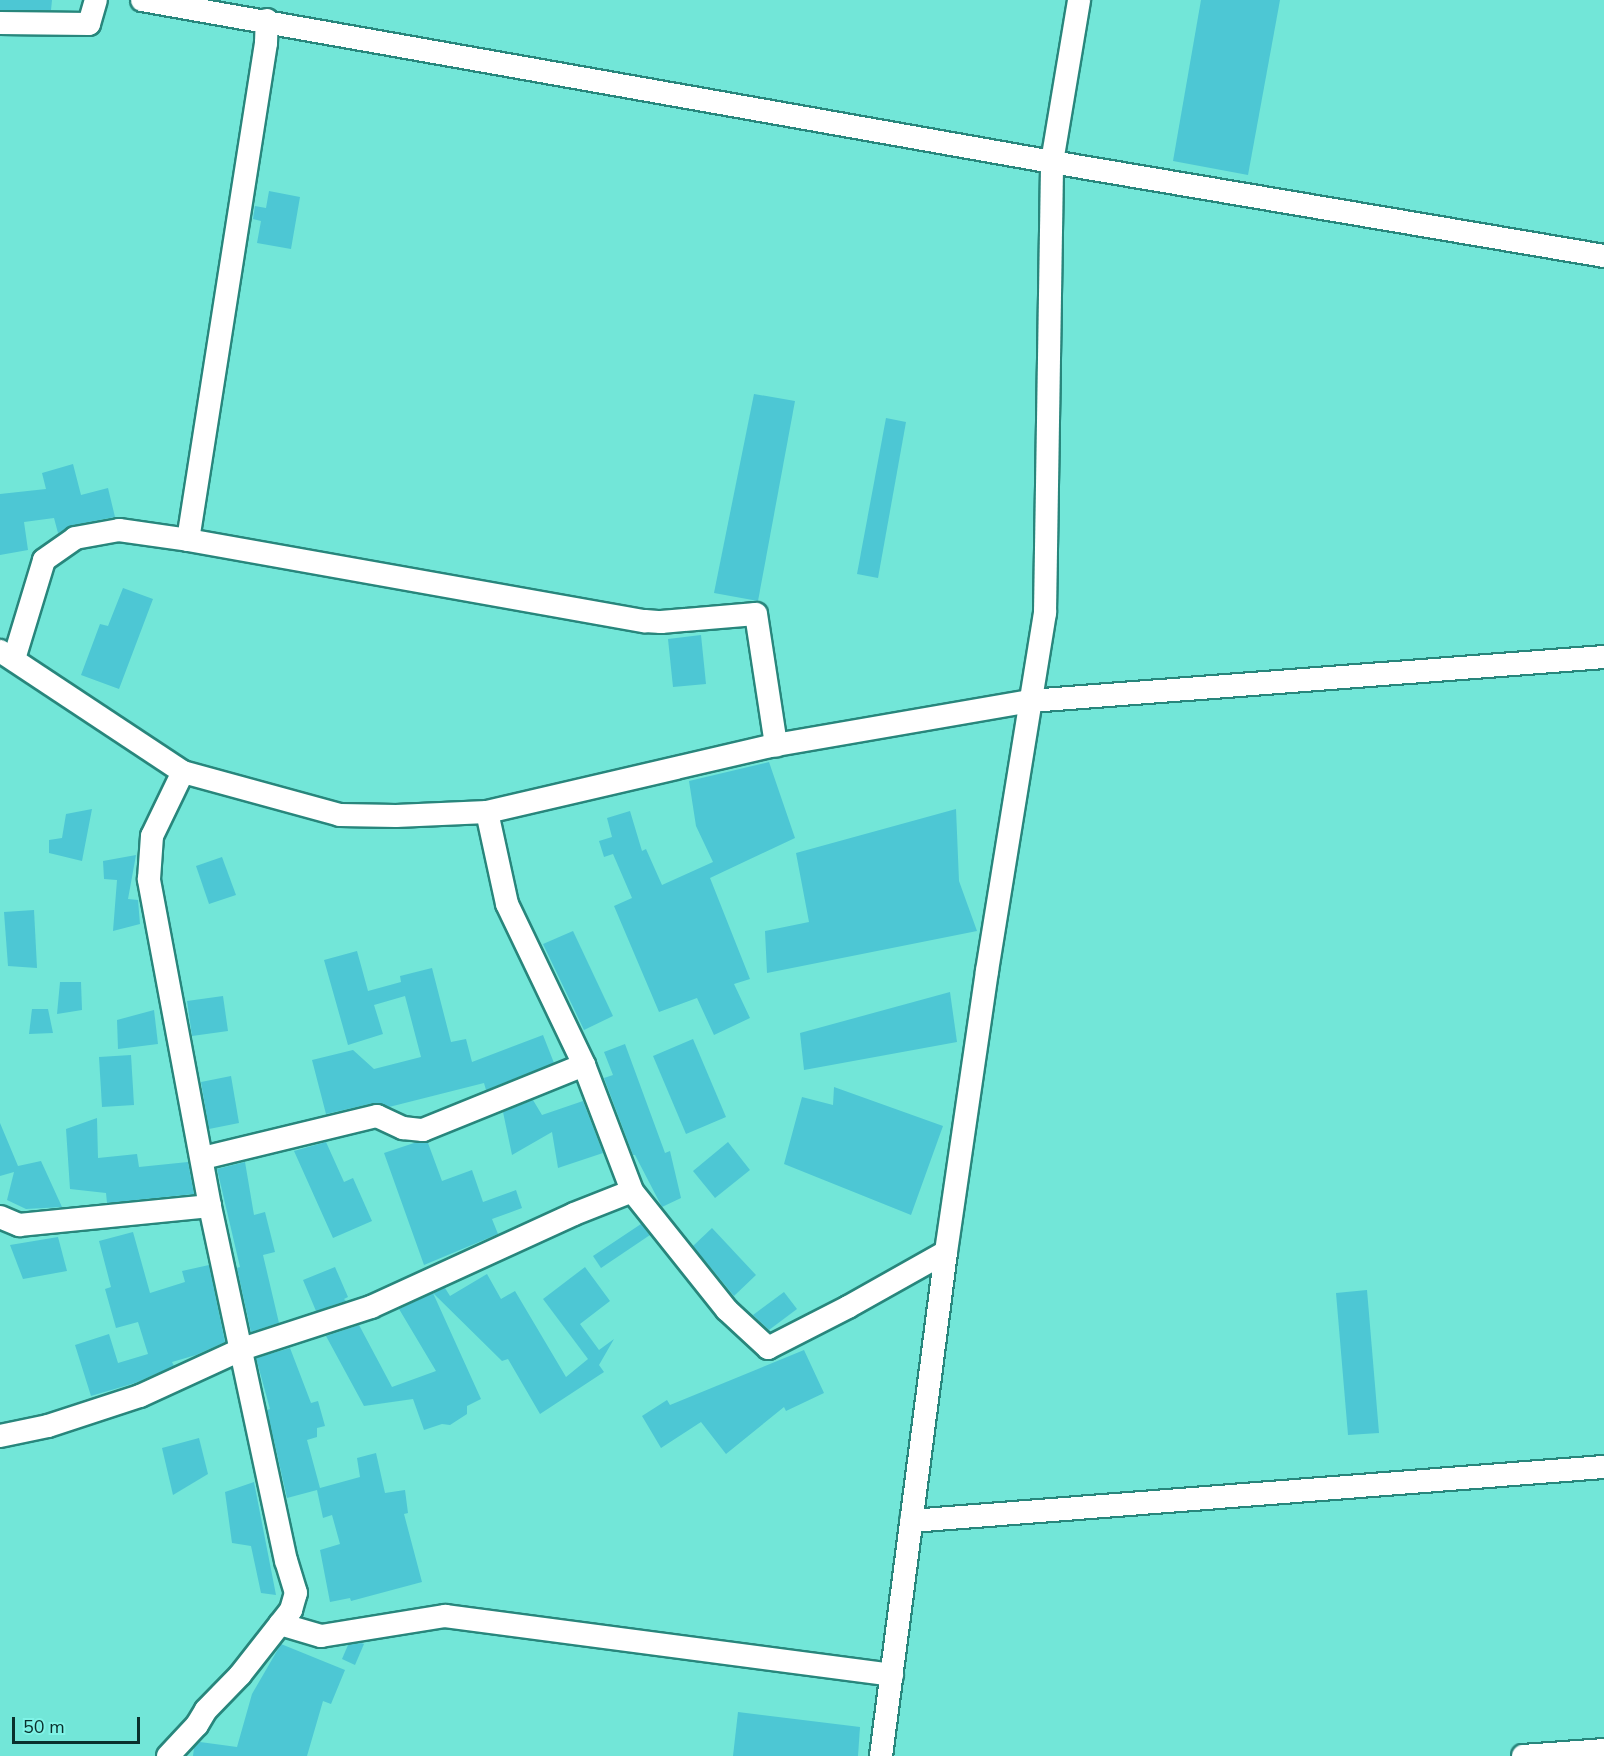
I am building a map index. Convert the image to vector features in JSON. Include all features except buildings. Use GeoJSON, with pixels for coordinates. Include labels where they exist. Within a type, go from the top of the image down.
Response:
{"type":"FeatureCollection","features":[{"type":"Feature","properties":{"kind":"street"},"geometry":{"type":"LineString","coordinates":[[0,22],[89,24],[96,0]]}},
{"type":"Feature","properties":{"kind":"street"},"geometry":{"type":"LineString","coordinates":[[142,0],[267,20],[1052,162],[1604,256]]}},
{"type":"Feature","properties":{"kind":"street"},"geometry":{"type":"LineString","coordinates":[[881,1756],[946,1252],[1045,613],[1052,162],[1079,0]]}},
{"type":"Feature","properties":{"kind":"street"},"geometry":{"type":"LineString","coordinates":[[188,540],[266,43],[267,20]]}},
{"type":"Feature","properties":{"kind":"street"},"geometry":{"type":"LineString","coordinates":[[776,745],[756,614],[661,622],[645,621],[188,540],[119,530],[75,538],[44,560],[7,655],[183,772],[340,815],[396,816],[486,812],[776,745],[1030,701],[1604,657]]}},
{"type":"Feature","properties":{"kind":"street"},"geometry":{"type":"LineString","coordinates":[[168,1756],[197,1725],[206,1710],[240,1676],[291,1610],[296,1593],[286,1561],[210,1206],[203,1158],[149,879],[152,836],[183,772]]}},
{"type":"Feature","properties":{"kind":"street"},"geometry":{"type":"LineString","coordinates":[[486,812],[507,904],[584,1065],[632,1191],[727,1310],[768,1348],[848,1307],[946,1252]]}},
{"type":"Feature","properties":{"kind":"street"},"geometry":{"type":"LineString","coordinates":[[203,1158],[377,1116],[403,1128],[423,1130],[584,1065]]}},
{"type":"Feature","properties":{"kind":"street"},"geometry":{"type":"LineString","coordinates":[[0,1436],[48,1426],[140,1396],[242,1349],[371,1307],[574,1214],[632,1191]]}},
{"type":"Feature","properties":{"kind":"street"},"geometry":{"type":"LineString","coordinates":[[0,1217],[19,1225],[210,1206]]}},
{"type":"Feature","properties":{"kind":"street"},"geometry":{"type":"LineString","coordinates":[[911,1521],[1604,1467]]}},
{"type":"Feature","properties":{"kind":"street"},"geometry":{"type":"LineString","coordinates":[[280,1624],[321,1636],[445,1616],[892,1675]]}},
{"type":"Feature","properties":{"kind":"street"},"geometry":{"type":"LineString","coordinates":[[1523,1756],[1604,1750]]}}]}
